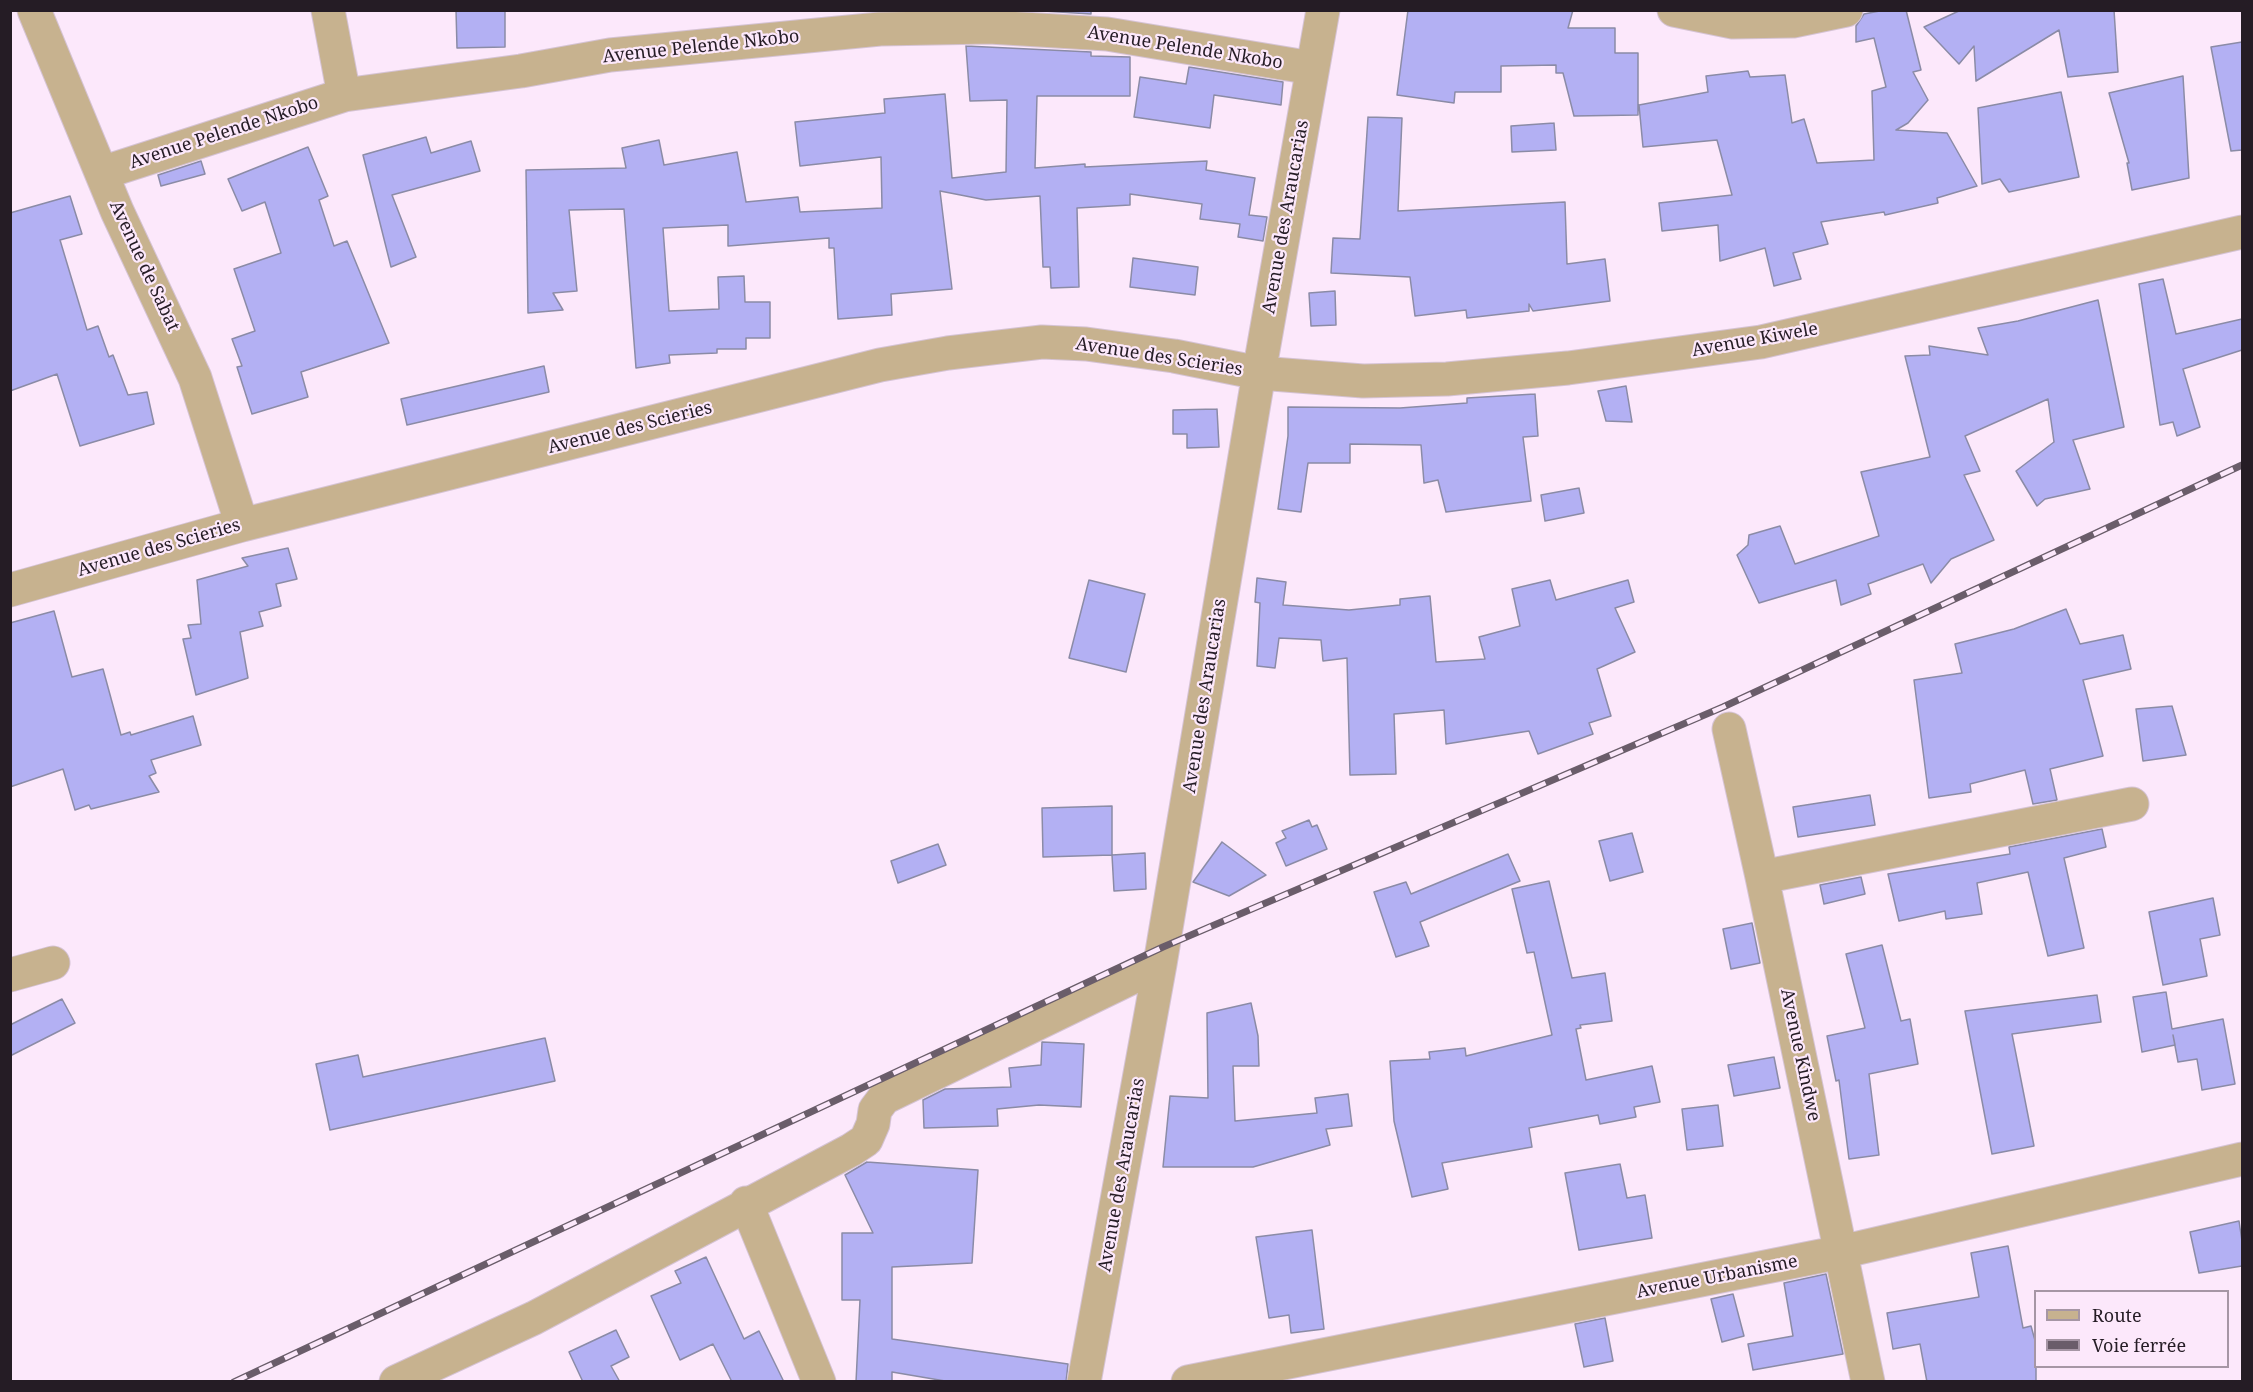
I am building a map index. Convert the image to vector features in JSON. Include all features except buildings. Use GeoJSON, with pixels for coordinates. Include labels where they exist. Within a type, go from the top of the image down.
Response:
{"type":"FeatureCollection","features":[{"type":"Feature","properties":{"kind":"street","name":"Avenue de Sabat"},"geometry":{"type":"LineString","coordinates":[[34,10],[102,172],[206,405],[242,525]]}},
{"type":"Feature","properties":{"kind":"street"},"geometry":{"type":"LineString","coordinates":[[328,10],[344,95]]}},
{"type":"Feature","properties":{"kind":"street","name":"Avenue des Araucarias"},"geometry":{"type":"LineString","coordinates":[[1084,1382],[1160,964],[1258,373],[1323,10]]}},
{"type":"Feature","properties":{"kind":"street"},"geometry":{"type":"LineString","coordinates":[[1674,10],[1733,22],[1793,21],[1846,10]]}},
{"type":"Feature","properties":{"kind":"street","name":"Avenue Pelende Nkobo"},"geometry":{"type":"LineString","coordinates":[[102,172],[344,95],[512,72],[610,55],[880,29],[989,27],[1107,34],[1312,68]]}},
{"type":"Feature","properties":{"kind":"street","name":"Avenue Kiwele"},"geometry":{"type":"LineString","coordinates":[[1258,373],[1363,381],[1447,379],[1568,368],[1761,342],[2242,232]]}},
{"type":"Feature","properties":{"kind":"street","name":"Avenue des Scieries"},"geometry":{"type":"LineString","coordinates":[[10,590],[242,525],[880,365],[948,352],[1042,342],[1086,344],[1155,353],[1258,373]]}},
{"type":"Feature","properties":{"kind":"street","name":"Avenue Kindwe"},"geometry":{"type":"LineString","coordinates":[[1729,729],[1868,1382]]}},
{"type":"Feature","properties":{"kind":"street"},"geometry":{"type":"LineString","coordinates":[[1762,877],[2132,804]]}},
{"type":"Feature","properties":{"kind":"street"},"geometry":{"type":"LineString","coordinates":[[10,975],[53,963]]}},
{"type":"Feature","properties":{"kind":"street"},"geometry":{"type":"LineString","coordinates":[[396,1382],[534,1318],[866,1140],[873,1124],[875,1110],[884,1098],[1160,964]]}},
{"type":"Feature","properties":{"kind":"street","name":"Avenue Urbanisme"},"geometry":{"type":"LineString","coordinates":[[1188,1382],[1841,1252],[2242,1159]]}},
{"type":"Feature","properties":{"kind":"street"},"geometry":{"type":"LineString","coordinates":[[746,1203],[819,1382]]}},
{"type":"Feature","properties":{"kind":"railway"},"geometry":{"type":"LineString","coordinates":[[234,1382],[1163,947],[1723,707],[2242,465]]}}]}
